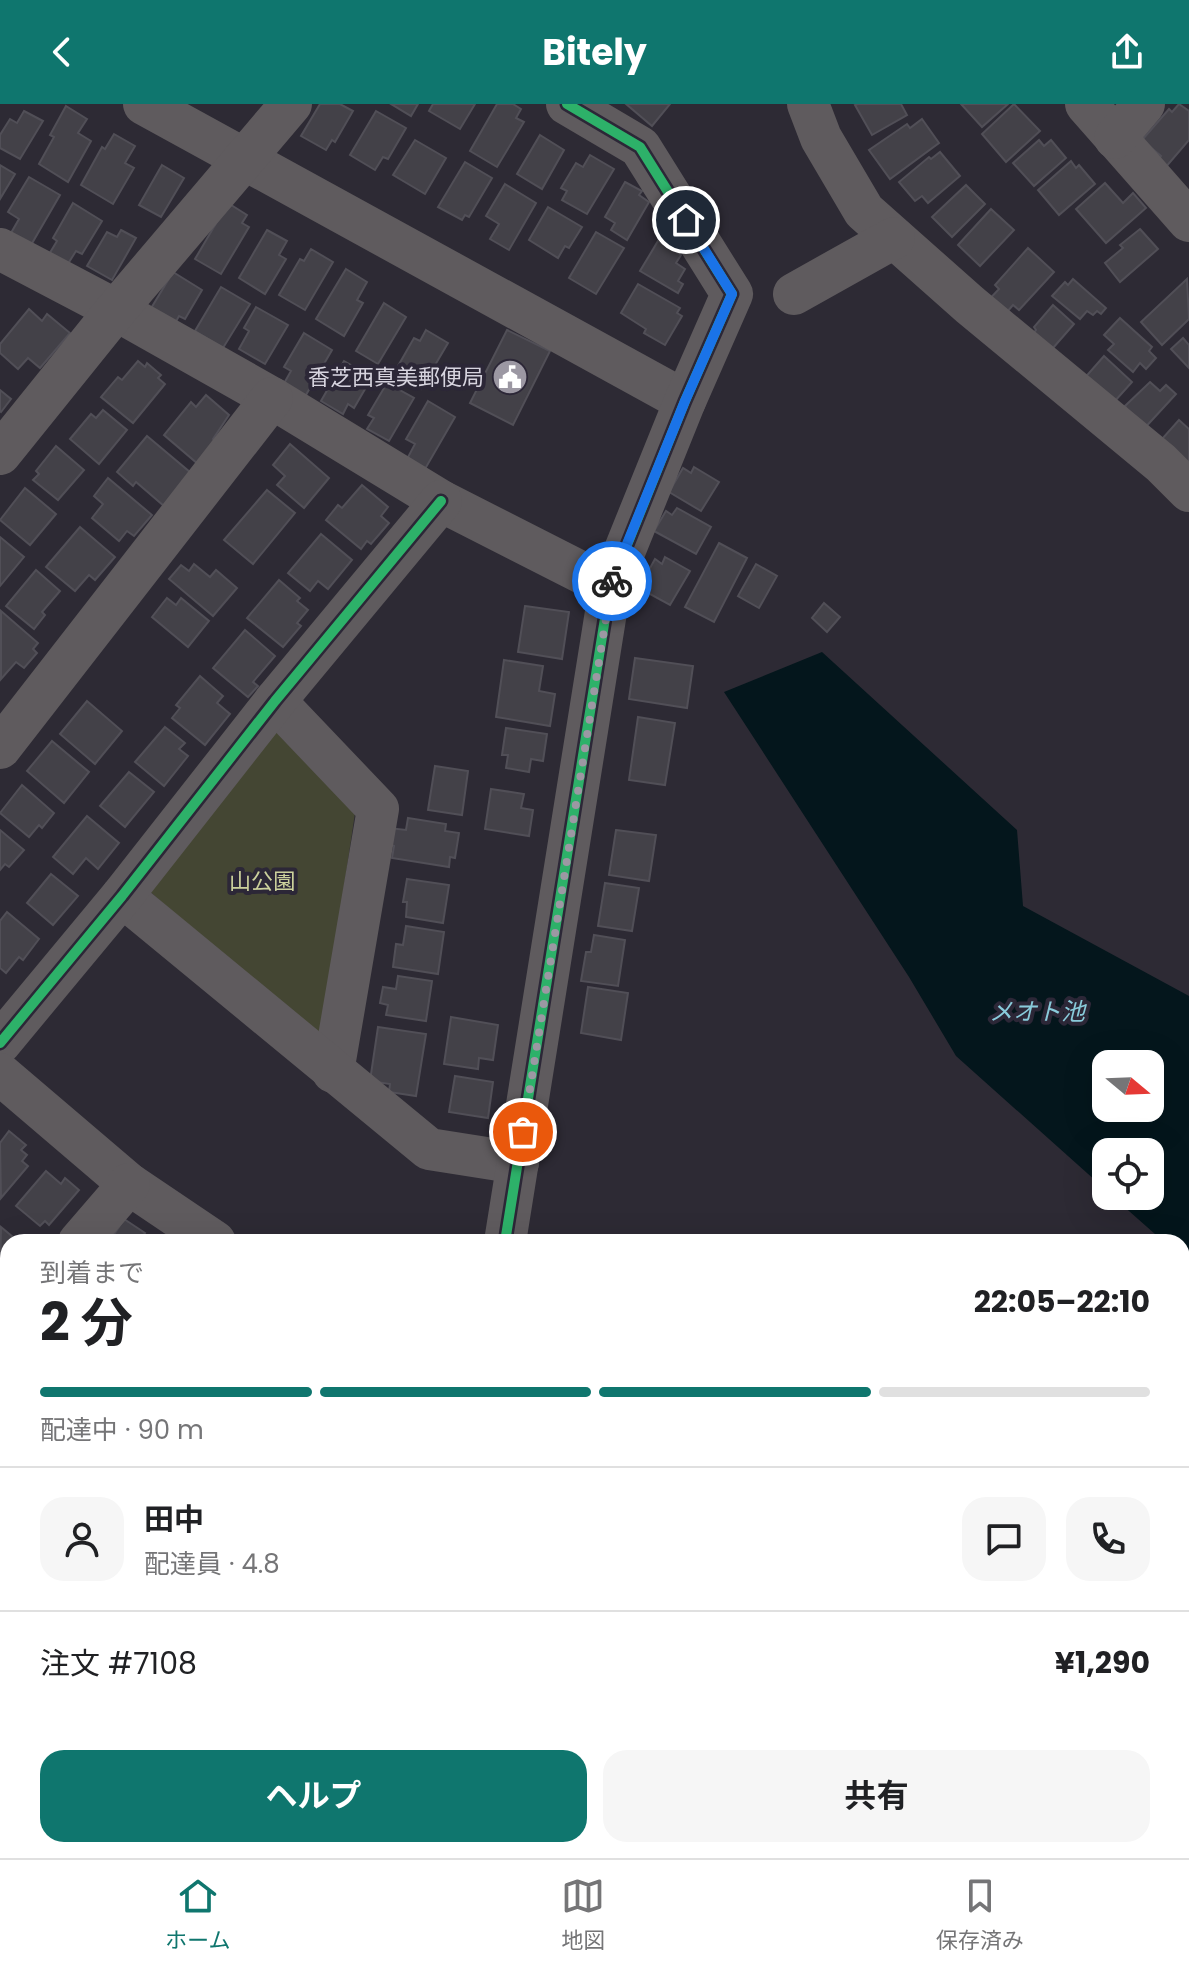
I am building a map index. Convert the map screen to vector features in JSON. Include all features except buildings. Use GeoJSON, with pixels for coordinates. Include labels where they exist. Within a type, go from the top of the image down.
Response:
{"type":"FeatureCollection","features":[{"type":"Feature","properties":{"kind":"street"},"geometry":{"type":"LineString","coordinates":[[144,104],[685,401]]}},
{"type":"Feature","properties":{"kind":"street"},"geometry":{"type":"LineString","coordinates":[[0,454],[116,310],[291,104]]}},
{"type":"Feature","properties":{"kind":"street"},"geometry":{"type":"LineString","coordinates":[[506,1234],[610,587],[732,294],[640,147],[567,104]]}},
{"type":"Feature","properties":{"kind":"street"},"geometry":{"type":"LineString","coordinates":[[808,104],[821,138],[864,211],[970,305],[1161,463],[1189,491]]}},
{"type":"Feature","properties":{"kind":"street"},"geometry":{"type":"LineString","coordinates":[[1086,104],[1189,221]]}},
{"type":"Feature","properties":{"kind":"street"},"geometry":{"type":"LineString","coordinates":[[1115,138],[1144,104]]}},
{"type":"Feature","properties":{"kind":"street"},"geometry":{"type":"LineString","coordinates":[[794,294],[894,238]]}},
{"type":"Feature","properties":{"kind":"street"},"geometry":{"type":"LineString","coordinates":[[0,249],[272,398],[441,501],[610,587]]}},
{"type":"Feature","properties":{"kind":"street"},"geometry":{"type":"LineString","coordinates":[[0,748],[272,398]]}},
{"type":"Feature","properties":{"kind":"street"},"geometry":{"type":"LineString","coordinates":[[0,1043],[122,896],[275,701],[441,501]]}},
{"type":"Feature","properties":{"kind":"street"},"geometry":{"type":"LineString","coordinates":[[275,701],[378,809],[333,1072]]}},
{"type":"Feature","properties":{"kind":"street"},"geometry":{"type":"LineString","coordinates":[[122,896],[429,1149],[518,1163]]}},
{"type":"Feature","properties":{"kind":"street"},"geometry":{"type":"LineString","coordinates":[[0,1074],[129,1184],[203,1234]]}},
{"type":"Feature","properties":{"kind":"street"},"geometry":{"type":"LineString","coordinates":[[86,1234],[129,1184]]}},
{"type":"Feature","properties":{"kind":"green space","name":"山公園"},"geometry":{"type":"Polygon","coordinates":[[[276,732],[355,813],[321,1042],[148,890],[276,732]]]}},
{"type":"Feature","properties":{"kind":"water","name":"メオト池"},"geometry":{"type":"Polygon","coordinates":[[[822,652],[1017,830],[1023,906],[1189,996],[1189,1234],[1155,1234],[1128,1210],[1164,1210],[1164,1138],[1092,1138],[1092,1177],[956,1056],[909,977],[724,692],[822,652]]]}},
{"type":"Feature","properties":{"kind":"cycle path"},"geometry":{"type":"LineString","coordinates":[[506,1234],[610,587],[732,294],[640,147],[567,104]]}},
{"type":"Feature","properties":{"kind":"cycle path"},"geometry":{"type":"LineString","coordinates":[[0,1043],[122,896],[275,701],[441,501]]}},
{"type":"Feature","properties":{"kind":"way so far"},"geometry":{"type":"LineString","coordinates":[[523,1132],[612,581]]}},
{"type":"Feature","properties":{"kind":"place","name":"香芝西真美郵便局"},"geometry":{"type":"Point","coordinates":[510,377]}},
{"type":"Feature","properties":{"kind":"route"},"geometry":{"type":"LineString","coordinates":[[612,581],[732,294],[686,220]]}}]}
